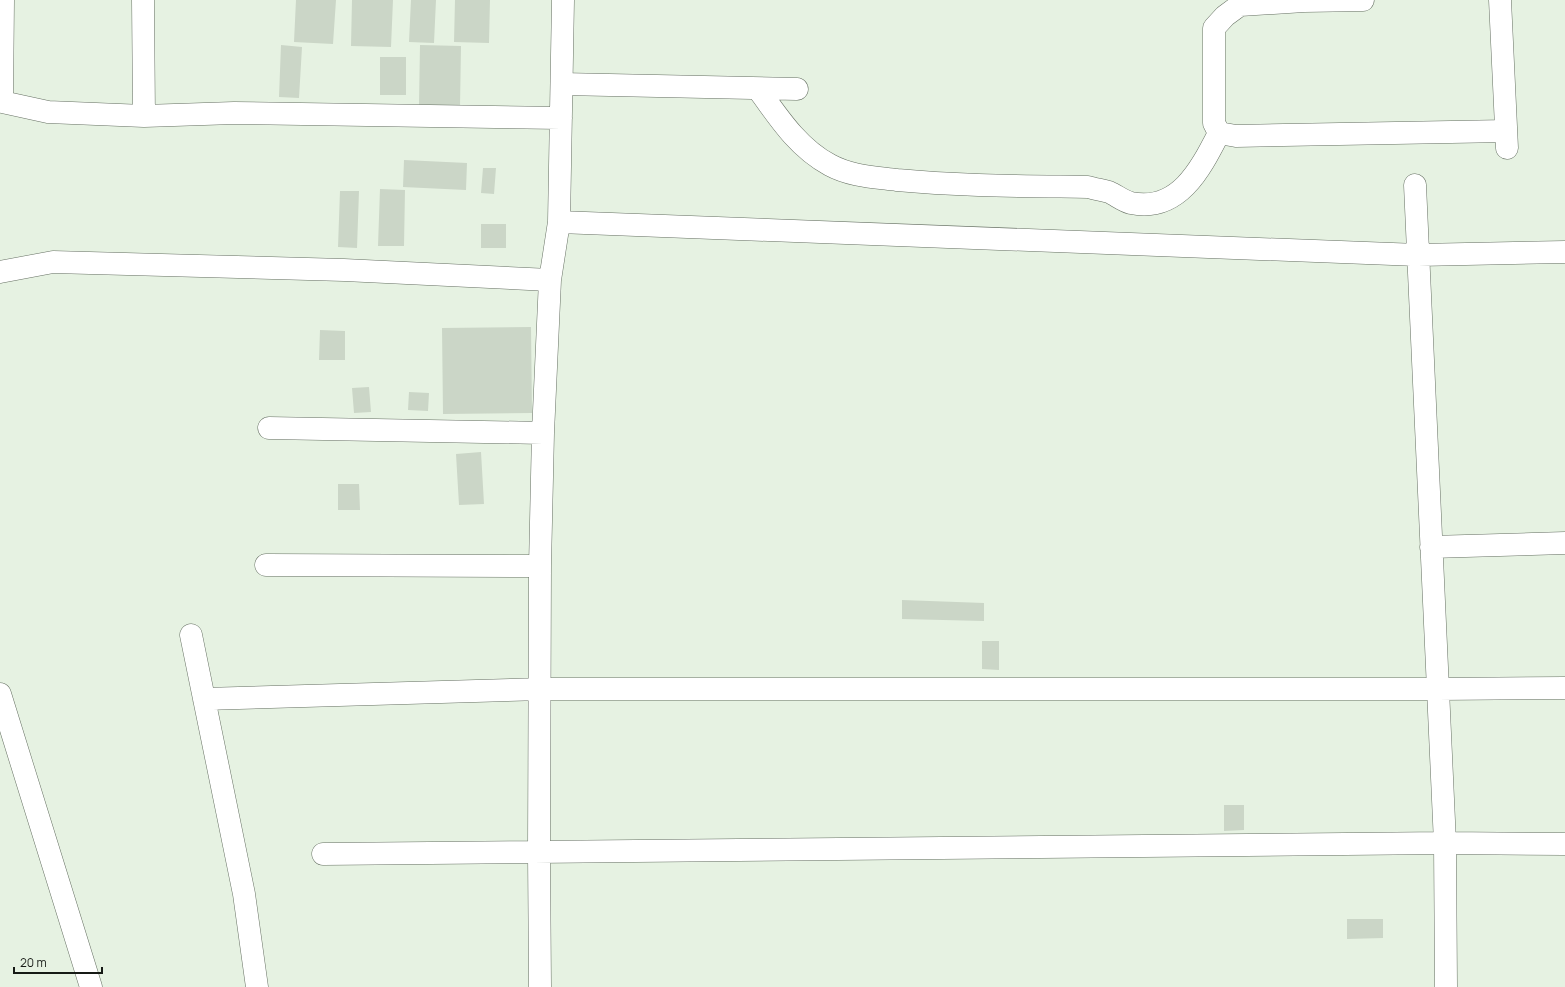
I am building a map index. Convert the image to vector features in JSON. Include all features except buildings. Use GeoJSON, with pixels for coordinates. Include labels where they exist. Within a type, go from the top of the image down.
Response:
{"type":"FeatureCollection","features":[{"type":"Feature","properties":{"kind":"street"},"geometry":{"type":"LineString","coordinates":[[3,0],[2,102],[48,112],[144,116],[234,113],[561,118]]}},
{"type":"Feature","properties":{"kind":"street"},"geometry":{"type":"LineString","coordinates":[[143,0],[144,116]]}},
{"type":"Feature","properties":{"kind":"street"},"geometry":{"type":"LineString","coordinates":[[540,987],[540,566],[543,433],[550,280],[559,222],[563,0]]}},
{"type":"Feature","properties":{"kind":"street"},"geometry":{"type":"LineString","coordinates":[[1219,133],[1214,123],[1214,28],[1225,16],[1240,5],[1304,1],[1363,0]]}},
{"type":"Feature","properties":{"kind":"street"},"geometry":{"type":"LineString","coordinates":[[1219,133],[1236,136],[1507,140],[1500,0]]}},
{"type":"Feature","properties":{"kind":"street"},"geometry":{"type":"LineString","coordinates":[[562,84],[797,89]]}},
{"type":"Feature","properties":{"kind":"street"},"geometry":{"type":"LineString","coordinates":[[758,89],[791,133],[813,155],[846,173],[933,183],[1088,187],[1108,192],[1130,203],[1155,204],[1179,192],[1201,168],[1219,133]]}},
{"type":"Feature","properties":{"kind":"street"},"geometry":{"type":"LineString","coordinates":[[1415,184],[1445,843],[1446,987]]}},
{"type":"Feature","properties":{"kind":"street"},"geometry":{"type":"LineString","coordinates":[[559,222],[1418,255],[1565,252]]}},
{"type":"Feature","properties":{"kind":"street"},"geometry":{"type":"LineString","coordinates":[[0,272],[53,262],[344,270],[550,280]]}},
{"type":"Feature","properties":{"kind":"street"},"geometry":{"type":"LineString","coordinates":[[270,428],[543,433]]}},
{"type":"Feature","properties":{"kind":"street"},"geometry":{"type":"LineString","coordinates":[[1431,547],[1565,543]]}},
{"type":"Feature","properties":{"kind":"street"},"geometry":{"type":"LineString","coordinates":[[266,566],[540,566]]}},
{"type":"Feature","properties":{"kind":"street"},"geometry":{"type":"LineString","coordinates":[[191,635],[244,894],[257,987]]}},
{"type":"Feature","properties":{"kind":"street"},"geometry":{"type":"LineString","coordinates":[[204,699],[541,689],[1565,688]]}},
{"type":"Feature","properties":{"kind":"street"},"geometry":{"type":"LineString","coordinates":[[0,694],[91,987]]}},
{"type":"Feature","properties":{"kind":"street"},"geometry":{"type":"LineString","coordinates":[[323,854],[1445,843],[1565,844]]}}]}
